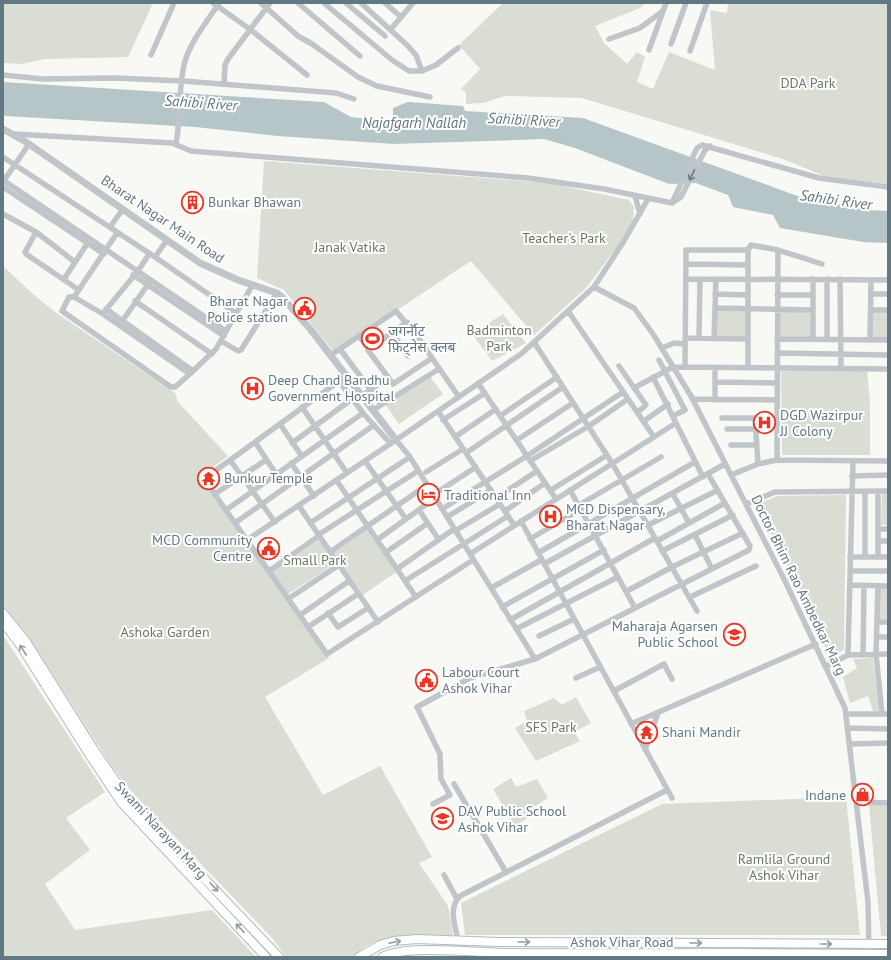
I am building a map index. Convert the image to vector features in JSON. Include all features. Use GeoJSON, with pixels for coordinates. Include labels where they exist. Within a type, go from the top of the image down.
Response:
{"type":"FeatureCollection","features":[{"type":"Feature","properties":{"kind":"main road","name":"Swami Narayan Marg"},"geometry":{"type":"LineString","coordinates":[[4,618],[89,754],[121,802],[266,957]]}},
{"type":"Feature","properties":{"kind":"main road","name":"Swami Narayan Marg"},"geometry":{"type":"LineString","coordinates":[[4,618],[27,643],[94,750],[126,796],[279,957]]}},
{"type":"Feature","properties":{"kind":"main road","name":"Ashok Vihar Road"},"geometry":{"type":"LineString","coordinates":[[359,957],[380,945],[394,941],[417,939],[888,944]]}},
{"type":"Feature","properties":{"kind":"main road","name":"Ashok Vihar Road"},"geometry":{"type":"LineString","coordinates":[[385,957],[396,952],[478,955],[724,956],[888,954]]}},
{"type":"Feature","properties":{"kind":"street"},"geometry":{"type":"LineString","coordinates":[[151,55],[174,3]]}},
{"type":"Feature","properties":{"kind":"street"},"geometry":{"type":"LineString","coordinates":[[261,3],[268,6],[298,36],[368,82],[377,86],[430,97]]}},
{"type":"Feature","properties":{"kind":"street"},"geometry":{"type":"LineString","coordinates":[[298,3],[360,56]]}},
{"type":"Feature","properties":{"kind":"street"},"geometry":{"type":"LineString","coordinates":[[324,3],[402,68],[409,71],[422,71],[436,65],[458,48]]}},
{"type":"Feature","properties":{"kind":"street"},"geometry":{"type":"LineString","coordinates":[[346,3],[385,36]]}},
{"type":"Feature","properties":{"kind":"street"},"geometry":{"type":"LineString","coordinates":[[361,3],[391,29],[416,55],[422,71]]}},
{"type":"Feature","properties":{"kind":"street"},"geometry":{"type":"LineString","coordinates":[[385,3],[401,17]]}},
{"type":"Feature","properties":{"kind":"street"},"geometry":{"type":"LineString","coordinates":[[391,29],[413,3]]}},
{"type":"Feature","properties":{"kind":"street"},"geometry":{"type":"LineString","coordinates":[[649,50],[666,3]]}},
{"type":"Feature","properties":{"kind":"street"},"geometry":{"type":"LineString","coordinates":[[671,44],[686,3]]}},
{"type":"Feature","properties":{"kind":"street"},"geometry":{"type":"LineString","coordinates":[[690,51],[706,3]]}},
{"type":"Feature","properties":{"kind":"street"},"geometry":{"type":"LineString","coordinates":[[176,144],[185,64],[189,50],[216,4],[307,75]]}},
{"type":"Feature","properties":{"kind":"street"},"geometry":{"type":"LineString","coordinates":[[224,84],[225,65],[228,59],[268,6]]}},
{"type":"Feature","properties":{"kind":"street"},"geometry":{"type":"LineString","coordinates":[[608,39],[640,28],[663,11]]}},
{"type":"Feature","properties":{"kind":"street"},"geometry":{"type":"LineString","coordinates":[[3,75],[43,79],[115,78],[183,81],[336,93],[354,99]]}},
{"type":"Feature","properties":{"kind":"street","name":"Bharat Nagar Main Road"},"geometry":{"type":"LineString","coordinates":[[3,129],[29,144],[200,263],[220,273],[277,293],[295,311],[331,355],[373,410],[393,442]]}},
{"type":"Feature","properties":{"kind":"street"},"geometry":{"type":"LineString","coordinates":[[13,134],[176,144],[191,152],[544,179],[604,189],[648,199],[675,200]]}},
{"type":"Feature","properties":{"kind":"street"},"geometry":{"type":"LineString","coordinates":[[29,144],[3,183],[136,273],[224,336],[238,351],[241,350],[277,293]]}},
{"type":"Feature","properties":{"kind":"street"},"geometry":{"type":"LineString","coordinates":[[675,200],[697,148],[702,145],[707,148],[819,178],[888,187]]}},
{"type":"Feature","properties":{"kind":"street"},"geometry":{"type":"LineString","coordinates":[[675,200],[707,148]]}},
{"type":"Feature","properties":{"kind":"street"},"geometry":{"type":"LineString","coordinates":[[3,157],[155,257],[237,314]]}},
{"type":"Feature","properties":{"kind":"street"},"geometry":{"type":"LineString","coordinates":[[635,196],[640,214]]}},
{"type":"Feature","properties":{"kind":"street"},"geometry":{"type":"LineString","coordinates":[[247,540],[337,481],[459,397],[534,342],[594,287],[648,199]]}},
{"type":"Feature","properties":{"kind":"street"},"geometry":{"type":"LineString","coordinates":[[110,227],[122,209]]}},
{"type":"Feature","properties":{"kind":"street"},"geometry":{"type":"LineString","coordinates":[[3,214],[36,232],[75,262]]}},
{"type":"Feature","properties":{"kind":"street"},"geometry":{"type":"LineString","coordinates":[[36,232],[25,253],[79,290]]}},
{"type":"Feature","properties":{"kind":"street"},"geometry":{"type":"LineString","coordinates":[[74,297],[117,233]]}},
{"type":"Feature","properties":{"kind":"street"},"geometry":{"type":"LineString","coordinates":[[155,257],[167,240]]}},
{"type":"Feature","properties":{"kind":"street"},"geometry":{"type":"LineString","coordinates":[[64,279],[89,241]]}},
{"type":"Feature","properties":{"kind":"street"},"geometry":{"type":"LineString","coordinates":[[748,368],[748,250],[750,245],[778,250],[822,264]]}},
{"type":"Feature","properties":{"kind":"street"},"geometry":{"type":"LineString","coordinates":[[685,367],[687,250],[748,250]]}},
{"type":"Feature","properties":{"kind":"street"},"geometry":{"type":"LineString","coordinates":[[777,460],[778,250]]}},
{"type":"Feature","properties":{"kind":"street"},"geometry":{"type":"LineString","coordinates":[[105,312],[149,254]]}},
{"type":"Feature","properties":{"kind":"street"},"geometry":{"type":"LineString","coordinates":[[687,264],[748,265]]}},
{"type":"Feature","properties":{"kind":"street"},"geometry":{"type":"LineString","coordinates":[[687,279],[888,280]]}},
{"type":"Feature","properties":{"kind":"street"},"geometry":{"type":"LineString","coordinates":[[699,338],[700,279]]}},
{"type":"Feature","properties":{"kind":"street"},"geometry":{"type":"LineString","coordinates":[[714,339],[716,279]]}},
{"type":"Feature","properties":{"kind":"street"},"geometry":{"type":"LineString","coordinates":[[813,279],[813,339]]}},
{"type":"Feature","properties":{"kind":"street"},"geometry":{"type":"LineString","coordinates":[[827,280],[827,340]]}},
{"type":"Feature","properties":{"kind":"street"},"geometry":{"type":"LineString","coordinates":[[840,280],[841,368]]}},
{"type":"Feature","properties":{"kind":"street"},"geometry":{"type":"LineString","coordinates":[[870,340],[871,280]]}},
{"type":"Feature","properties":{"kind":"street"},"geometry":{"type":"LineString","coordinates":[[123,320],[149,283]]}},
{"type":"Feature","properties":{"kind":"street"},"geometry":{"type":"LineString","coordinates":[[192,372],[123,320],[74,297],[69,297],[62,311],[171,387],[175,387],[192,372],[212,354],[237,314],[253,284]]}},
{"type":"Feature","properties":{"kind":"street","name":"Doctor Bhim Rao Ambedkar Marg"},"geometry":{"type":"LineString","coordinates":[[594,287],[634,308],[662,348],[692,399],[746,504],[827,666],[847,714],[868,902],[869,954]]}},
{"type":"Feature","properties":{"kind":"street"},"geometry":{"type":"LineString","coordinates":[[715,294],[748,295]]}},
{"type":"Feature","properties":{"kind":"street"},"geometry":{"type":"LineString","coordinates":[[870,294],[888,294]]}},
{"type":"Feature","properties":{"kind":"street"},"geometry":{"type":"LineString","coordinates":[[777,295],[813,295]]}},
{"type":"Feature","properties":{"kind":"street"},"geometry":{"type":"LineString","coordinates":[[135,301],[212,354]]}},
{"type":"Feature","properties":{"kind":"street"},"geometry":{"type":"LineString","coordinates":[[715,308],[813,310]]}},
{"type":"Feature","properties":{"kind":"street"},"geometry":{"type":"LineString","coordinates":[[870,310],[888,310]]}},
{"type":"Feature","properties":{"kind":"street"},"geometry":{"type":"LineString","coordinates":[[331,355],[396,311],[405,322],[408,323],[459,397]]}},
{"type":"Feature","properties":{"kind":"street"},"geometry":{"type":"LineString","coordinates":[[568,311],[654,437]]}},
{"type":"Feature","properties":{"kind":"street"},"geometry":{"type":"LineString","coordinates":[[105,312],[192,372]]}},
{"type":"Feature","properties":{"kind":"street"},"geometry":{"type":"LineString","coordinates":[[368,348],[405,322]]}},
{"type":"Feature","properties":{"kind":"street"},"geometry":{"type":"LineString","coordinates":[[392,332],[408,356]]}},
{"type":"Feature","properties":{"kind":"street"},"geometry":{"type":"LineString","coordinates":[[359,336],[401,393]]}},
{"type":"Feature","properties":{"kind":"street"},"geometry":{"type":"LineString","coordinates":[[662,348],[674,343],[699,338],[748,339]]}},
{"type":"Feature","properties":{"kind":"street"},"geometry":{"type":"LineString","coordinates":[[777,340],[888,340]]}},
{"type":"Feature","properties":{"kind":"street"},"geometry":{"type":"LineString","coordinates":[[534,342],[612,463],[697,611]]}},
{"type":"Feature","properties":{"kind":"street"},"geometry":{"type":"LineString","coordinates":[[340,349],[381,404]]}},
{"type":"Feature","properties":{"kind":"street"},"geometry":{"type":"LineString","coordinates":[[777,353],[888,355]]}},
{"type":"Feature","properties":{"kind":"street"},"geometry":{"type":"LineString","coordinates":[[394,384],[432,358]]}},
{"type":"Feature","properties":{"kind":"street"},"geometry":{"type":"LineString","coordinates":[[659,360],[685,410],[673,416]]}},
{"type":"Feature","properties":{"kind":"street"},"geometry":{"type":"LineString","coordinates":[[620,366],[646,406],[638,412]]}},
{"type":"Feature","properties":{"kind":"street"},"geometry":{"type":"LineString","coordinates":[[634,388],[673,367],[888,369]]}},
{"type":"Feature","properties":{"kind":"street"},"geometry":{"type":"LineString","coordinates":[[715,368],[715,400]]}},
{"type":"Feature","properties":{"kind":"street"},"geometry":{"type":"LineString","coordinates":[[373,410],[439,369]]}},
{"type":"Feature","properties":{"kind":"street"},"geometry":{"type":"LineString","coordinates":[[346,376],[204,478],[226,510],[327,654],[473,560]]}},
{"type":"Feature","properties":{"kind":"street"},"geometry":{"type":"LineString","coordinates":[[362,396],[388,377]]}},
{"type":"Feature","properties":{"kind":"street"},"geometry":{"type":"LineString","coordinates":[[500,416],[557,377]]}},
{"type":"Feature","properties":{"kind":"street"},"geometry":{"type":"LineString","coordinates":[[653,377],[668,404],[703,477]]}},
{"type":"Feature","properties":{"kind":"street"},"geometry":{"type":"LineString","coordinates":[[339,381],[374,425],[410,457],[535,659]]}},
{"type":"Feature","properties":{"kind":"street"},"geometry":{"type":"LineString","coordinates":[[715,382],[777,383]]}},
{"type":"Feature","properties":{"kind":"street"},"geometry":{"type":"LineString","coordinates":[[478,383],[556,499]]}},
{"type":"Feature","properties":{"kind":"street"},"geometry":{"type":"LineString","coordinates":[[426,472],[507,426],[563,387]]}},
{"type":"Feature","properties":{"kind":"street"},"geometry":{"type":"LineString","coordinates":[[528,459],[583,418],[623,392]]}},
{"type":"Feature","properties":{"kind":"street"},"geometry":{"type":"LineString","coordinates":[[443,420],[485,393]]}},
{"type":"Feature","properties":{"kind":"street"},"geometry":{"type":"LineString","coordinates":[[292,443],[352,399]]}},
{"type":"Feature","properties":{"kind":"street"},"geometry":{"type":"LineString","coordinates":[[442,509],[485,482],[589,426],[628,399]]}},
{"type":"Feature","properties":{"kind":"street"},"geometry":{"type":"LineString","coordinates":[[692,399],[777,400]]}},
{"type":"Feature","properties":{"kind":"street"},"geometry":{"type":"LineString","coordinates":[[517,440],[573,403]]}},
{"type":"Feature","properties":{"kind":"street"},"geometry":{"type":"LineString","coordinates":[[644,421],[668,404]]}},
{"type":"Feature","properties":{"kind":"street"},"geometry":{"type":"LineString","coordinates":[[302,407],[347,473]]}},
{"type":"Feature","properties":{"kind":"street"},"geometry":{"type":"LineString","coordinates":[[455,437],[496,409]]}},
{"type":"Feature","properties":{"kind":"street"},"geometry":{"type":"LineString","coordinates":[[438,411],[514,525]]}},
{"type":"Feature","properties":{"kind":"street"},"geometry":{"type":"LineString","coordinates":[[226,510],[363,413]]}},
{"type":"Feature","properties":{"kind":"street"},"geometry":{"type":"LineString","coordinates":[[722,418],[754,418],[758,464]]}},
{"type":"Feature","properties":{"kind":"street"},"geometry":{"type":"LineString","coordinates":[[470,554],[676,423]]}},
{"type":"Feature","properties":{"kind":"street"},"geometry":{"type":"LineString","coordinates":[[280,424],[301,456]]}},
{"type":"Feature","properties":{"kind":"street"},"geometry":{"type":"LineString","coordinates":[[235,523],[374,425]]}},
{"type":"Feature","properties":{"kind":"street"},"geometry":{"type":"LineString","coordinates":[[727,429],[756,429]]}},
{"type":"Feature","properties":{"kind":"street"},"geometry":{"type":"LineString","coordinates":[[255,442],[276,474]]}},
{"type":"Feature","properties":{"kind":"street"},"geometry":{"type":"LineString","coordinates":[[731,445],[756,445]]}},
{"type":"Feature","properties":{"kind":"street"},"geometry":{"type":"LineString","coordinates":[[551,490],[607,455]]}},
{"type":"Feature","properties":{"kind":"street"},"geometry":{"type":"LineString","coordinates":[[310,523],[410,457]]}},
{"type":"Feature","properties":{"kind":"street"},"geometry":{"type":"LineString","coordinates":[[530,539],[661,457]]}},
{"type":"Feature","properties":{"kind":"street"},"geometry":{"type":"LineString","coordinates":[[230,460],[251,491],[275,522]]}},
{"type":"Feature","properties":{"kind":"street"},"geometry":{"type":"LineString","coordinates":[[215,494],[266,460]]}},
{"type":"Feature","properties":{"kind":"street"},"geometry":{"type":"LineString","coordinates":[[731,475],[758,464],[777,460],[888,461]]}},
{"type":"Feature","properties":{"kind":"street"},"geometry":{"type":"LineString","coordinates":[[365,461],[406,520]]}},
{"type":"Feature","properties":{"kind":"street"},"geometry":{"type":"LineString","coordinates":[[848,655],[853,461]]}},
{"type":"Feature","properties":{"kind":"street"},"geometry":{"type":"LineString","coordinates":[[538,553],[588,522],[695,462]]}},
{"type":"Feature","properties":{"kind":"street"},"geometry":{"type":"LineString","coordinates":[[291,463],[314,496]]}},
{"type":"Feature","properties":{"kind":"street"},"geometry":{"type":"LineString","coordinates":[[491,588],[596,537],[725,464]]}},
{"type":"Feature","properties":{"kind":"street"},"geometry":{"type":"LineString","coordinates":[[376,540],[406,520],[434,496],[476,467]]}},
{"type":"Feature","properties":{"kind":"street"},"geometry":{"type":"LineString","coordinates":[[269,571],[356,510],[388,492],[418,471]]}},
{"type":"Feature","properties":{"kind":"street"},"geometry":{"type":"LineString","coordinates":[[496,498],[537,471]]}},
{"type":"Feature","properties":{"kind":"street"},"geometry":{"type":"LineString","coordinates":[[433,804],[450,795],[441,778],[440,754],[417,707],[470,678],[535,659],[749,550],[750,546],[743,533],[708,474]]}},
{"type":"Feature","properties":{"kind":"street"},"geometry":{"type":"LineString","coordinates":[[852,476],[888,475]]}},
{"type":"Feature","properties":{"kind":"street"},"geometry":{"type":"LineString","coordinates":[[337,481],[416,597]]}},
{"type":"Feature","properties":{"kind":"street"},"geometry":{"type":"LineString","coordinates":[[405,581],[463,544],[506,513],[545,482]]}},
{"type":"Feature","properties":{"kind":"street"},"geometry":{"type":"LineString","coordinates":[[330,552],[396,504],[427,485]]}},
{"type":"Feature","properties":{"kind":"street"},"geometry":{"type":"LineString","coordinates":[[447,517],[491,490]]}},
{"type":"Feature","properties":{"kind":"street"},"geometry":{"type":"LineString","coordinates":[[570,490],[635,608]]}},
{"type":"Feature","properties":{"kind":"street"},"geometry":{"type":"LineString","coordinates":[[648,525],[718,490]]}},
{"type":"Feature","properties":{"kind":"street"},"geometry":{"type":"LineString","coordinates":[[865,491],[865,557]]}},
{"type":"Feature","properties":{"kind":"street"},"geometry":{"type":"LineString","coordinates":[[878,491],[878,557]]}},
{"type":"Feature","properties":{"kind":"street"},"geometry":{"type":"LineString","coordinates":[[746,504],[775,492],[888,491]]}},
{"type":"Feature","properties":{"kind":"street"},"geometry":{"type":"LineString","coordinates":[[673,494],[689,523]]}},
{"type":"Feature","properties":{"kind":"street"},"geometry":{"type":"LineString","coordinates":[[510,620],[656,539],[725,503]]}},
{"type":"Feature","properties":{"kind":"street"},"geometry":{"type":"LineString","coordinates":[[397,569],[439,540],[500,504]]}},
{"type":"Feature","properties":{"kind":"street"},"geometry":{"type":"LineString","coordinates":[[299,506],[378,622]]}},
{"type":"Feature","properties":{"kind":"street"},"geometry":{"type":"LineString","coordinates":[[419,510],[439,540]]}},
{"type":"Feature","properties":{"kind":"street"},"geometry":{"type":"LineString","coordinates":[[662,551],[733,515]]}},
{"type":"Feature","properties":{"kind":"street"},"geometry":{"type":"LineString","coordinates":[[521,521],[672,798]]}},
{"type":"Feature","properties":{"kind":"street"},"geometry":{"type":"LineString","coordinates":[[385,553],[428,523]]}},
{"type":"Feature","properties":{"kind":"street"},"geometry":{"type":"LineString","coordinates":[[878,529],[888,529]]}},
{"type":"Feature","properties":{"kind":"street"},"geometry":{"type":"LineString","coordinates":[[627,592],[672,567],[743,533]]}},
{"type":"Feature","properties":{"kind":"street"},"geometry":{"type":"LineString","coordinates":[[695,535],[712,569]]}},
{"type":"Feature","properties":{"kind":"street"},"geometry":{"type":"LineString","coordinates":[[878,541],[888,541]]}},
{"type":"Feature","properties":{"kind":"street"},"geometry":{"type":"LineString","coordinates":[[502,607],[604,550]]}},
{"type":"Feature","properties":{"kind":"street"},"geometry":{"type":"LineString","coordinates":[[850,557],[888,557]]}},
{"type":"Feature","properties":{"kind":"street"},"geometry":{"type":"LineString","coordinates":[[288,599],[339,565]]}},
{"type":"Feature","properties":{"kind":"street"},"geometry":{"type":"LineString","coordinates":[[690,597],[756,566]]}},
{"type":"Feature","properties":{"kind":"street"},"geometry":{"type":"LineString","coordinates":[[850,571],[888,571]]}},
{"type":"Feature","properties":{"kind":"street"},"geometry":{"type":"LineString","coordinates":[[516,629],[618,577]]}},
{"type":"Feature","properties":{"kind":"street"},"geometry":{"type":"LineString","coordinates":[[300,615],[350,581]]}},
{"type":"Feature","properties":{"kind":"street"},"geometry":{"type":"LineString","coordinates":[[850,585],[888,586]]}},
{"type":"Feature","properties":{"kind":"street"},"geometry":{"type":"LineString","coordinates":[[863,655],[864,586]]}},
{"type":"Feature","properties":{"kind":"street"},"geometry":{"type":"LineString","coordinates":[[878,586],[876,654],[882,714]]}},
{"type":"Feature","properties":{"kind":"street"},"geometry":{"type":"LineString","coordinates":[[308,626],[358,594]]}},
{"type":"Feature","properties":{"kind":"street"},"geometry":{"type":"LineString","coordinates":[[328,613],[338,627],[368,608]]}},
{"type":"Feature","properties":{"kind":"street"},"geometry":{"type":"LineString","coordinates":[[539,636],[574,619]]}},
{"type":"Feature","properties":{"kind":"street"},"geometry":{"type":"LineString","coordinates":[[877,622],[888,622]]}},
{"type":"Feature","properties":{"kind":"street"},"geometry":{"type":"LineString","coordinates":[[877,637],[888,637]]}},
{"type":"Feature","properties":{"kind":"street"},"geometry":{"type":"LineString","coordinates":[[631,724],[816,644]]}},
{"type":"Feature","properties":{"kind":"street"},"geometry":{"type":"LineString","coordinates":[[827,666],[848,655],[888,654]]}},
{"type":"Feature","properties":{"kind":"street"},"geometry":{"type":"LineString","coordinates":[[614,692],[664,664],[672,679]]}},
{"type":"Feature","properties":{"kind":"street"},"geometry":{"type":"LineString","coordinates":[[576,678],[600,667]]}},
{"type":"Feature","properties":{"kind":"street"},"geometry":{"type":"LineString","coordinates":[[646,750],[658,712]]}},
{"type":"Feature","properties":{"kind":"street"},"geometry":{"type":"LineString","coordinates":[[847,714],[888,714]]}},
{"type":"Feature","properties":{"kind":"street"},"geometry":{"type":"LineString","coordinates":[[848,728],[888,729]]}},
{"type":"Feature","properties":{"kind":"street"},"geometry":{"type":"LineString","coordinates":[[850,744],[888,744]]}},
{"type":"Feature","properties":{"kind":"street"},"geometry":{"type":"LineString","coordinates":[[454,784],[506,872]]}},
{"type":"Feature","properties":{"kind":"street"},"geometry":{"type":"LineString","coordinates":[[458,940],[453,912],[454,903],[457,899],[506,872],[667,790]]}},
{"type":"Feature","properties":{"kind":"street"},"geometry":{"type":"LineString","coordinates":[[857,802],[888,803]]}},
{"type":"Feature","properties":{"kind":"street"},"geometry":{"type":"LineString","coordinates":[[444,875],[457,899]]}},
{"type":"Feature","properties":{"kind":"street"},"geometry":{"type":"LineString","coordinates":[[724,943],[724,956]]}},
{"type":"Feature","properties":{"kind":"green space"},"geometry":{"type":"Polygon","coordinates":[[[3,3],[153,3],[128,57],[45,59],[21,64],[3,63],[3,3]]]}},
{"type":"Feature","properties":{"kind":"green space","name":"DDA Park"},"geometry":{"type":"Polygon","coordinates":[[[503,3],[646,3],[640,8],[595,26],[604,43],[627,64],[637,52],[645,57],[637,82],[653,89],[669,52],[715,70],[710,10],[727,13],[728,3],[888,3],[888,184],[824,176],[783,159],[582,98],[505,96],[483,103],[466,104],[466,92],[461,89],[480,69],[459,45],[503,3]]]}},
{"type":"Feature","properties":{"kind":"green space","name":"Janak Vatika"},"geometry":{"type":"Polygon","coordinates":[[[264,161],[549,183],[629,200],[634,207],[632,227],[586,288],[534,335],[471,261],[334,352],[284,290],[257,278],[264,161]]]}},
{"type":"Feature","properties":{"kind":"green space","name":"Ashoka Garden"},"geometry":{"type":"Polygon","coordinates":[[[3,266],[55,312],[175,393],[178,402],[228,456],[199,477],[329,658],[265,697],[323,795],[380,766],[432,857],[419,863],[448,906],[453,935],[415,935],[389,938],[368,945],[352,957],[286,957],[273,939],[131,791],[108,761],[31,640],[3,605],[3,266]]]}},
{"type":"Feature","properties":{"kind":"green space"},"geometry":{"type":"Polygon","coordinates":[[[715,310],[747,310],[747,337],[716,338],[715,310]]]}},
{"type":"Feature","properties":{"kind":"green space"},"geometry":{"type":"Polygon","coordinates":[[[810,310],[811,338],[779,338],[779,311],[810,310]]]}},
{"type":"Feature","properties":{"kind":"green space"},"geometry":{"type":"Polygon","coordinates":[[[872,311],[888,311],[888,338],[872,338],[872,311]]]}},
{"type":"Feature","properties":{"kind":"green space","name":"Badminton Park"},"geometry":{"type":"Polygon","coordinates":[[[503,314],[526,343],[492,361],[472,334],[503,314]]]}},
{"type":"Feature","properties":{"kind":"green space"},"geometry":{"type":"Polygon","coordinates":[[[781,371],[867,371],[870,402],[870,455],[782,455],[781,371]]]}},
{"type":"Feature","properties":{"kind":"green space"},"geometry":{"type":"Polygon","coordinates":[[[429,375],[443,394],[399,424],[385,404],[429,375]]]}},
{"type":"Feature","properties":{"kind":"green space"},"geometry":{"type":"Polygon","coordinates":[[[882,494],[888,494],[888,525],[881,525],[882,494]]]}},
{"type":"Feature","properties":{"kind":"green space"},"geometry":{"type":"Polygon","coordinates":[[[846,495],[844,650],[829,656],[799,588],[756,505],[777,496],[846,495]]]}},
{"type":"Feature","properties":{"kind":"green space"},"geometry":{"type":"Polygon","coordinates":[[[367,530],[396,572],[363,595],[334,552],[367,530]]]}},
{"type":"Feature","properties":{"kind":"green space","name":"Small Park"},"geometry":{"type":"Polygon","coordinates":[[[319,540],[335,564],[288,594],[272,572],[319,540]]]}},
{"type":"Feature","properties":{"kind":"green space"},"geometry":{"type":"Polygon","coordinates":[[[880,588],[888,588],[888,619],[879,619],[880,588]]]}},
{"type":"Feature","properties":{"kind":"green space"},"geometry":{"type":"Polygon","coordinates":[[[3,635],[105,792],[66,818],[90,850],[45,884],[75,930],[212,910],[256,957],[3,957],[3,635]]]}},
{"type":"Feature","properties":{"kind":"green space"},"geometry":{"type":"Polygon","coordinates":[[[873,658],[879,711],[873,711],[868,696],[850,703],[843,677],[857,668],[853,659],[873,658]]]}},
{"type":"Feature","properties":{"kind":"green space","name":"SFS Park"},"geometry":{"type":"Polygon","coordinates":[[[576,697],[591,723],[574,732],[580,741],[536,761],[515,728],[527,721],[524,711],[554,698],[562,705],[576,697]]]}},
{"type":"Feature","properties":{"kind":"green space"},"geometry":{"type":"Polygon","coordinates":[[[511,778],[516,787],[537,779],[548,798],[529,810],[531,816],[515,826],[493,789],[511,778]]]}},
{"type":"Feature","properties":{"kind":"green space","name":"Ramlila Ground Ashok Vihar"},"geometry":{"type":"Polygon","coordinates":[[[846,797],[860,935],[465,935],[461,903],[662,804],[846,797]]]}},
{"type":"Feature","properties":{"kind":"green space"},"geometry":{"type":"Polygon","coordinates":[[[869,805],[888,806],[888,936],[881,936],[869,805]]]}},
{"type":"Feature","properties":{"kind":"water","name":"Najafgarh Nallah"},"geometry":{"type":"Polygon","coordinates":[[[3,82],[324,102],[351,117],[393,122],[393,108],[408,102],[463,106],[465,111],[583,118],[803,198],[868,210],[888,211],[888,243],[863,242],[780,228],[773,215],[733,207],[728,195],[696,183],[669,184],[575,148],[544,139],[394,144],[278,136],[195,127],[6,116],[3,115],[3,82]]]}},
{"type":"Feature","properties":{"kind":"place","name":"Bunkar Bhawan"},"geometry":{"type":"Point","coordinates":[192,202]}},
{"type":"Feature","properties":{"kind":"place","name":"Bharat Nagar Police station"},"geometry":{"type":"Point","coordinates":[304,309]}},
{"type":"Feature","properties":{"kind":"place","name":"जगर्नॉट फ़िट्नेस क्लब"},"geometry":{"type":"Point","coordinates":[372,339]}},
{"type":"Feature","properties":{"kind":"place","name":"Deep Chand Bandhu Government Hospital"},"geometry":{"type":"Point","coordinates":[253,388]}},
{"type":"Feature","properties":{"kind":"place","name":"DGD Wazirpur JJ Colony"},"geometry":{"type":"Point","coordinates":[765,423]}},
{"type":"Feature","properties":{"kind":"place","name":"Bunkur Temple"},"geometry":{"type":"Point","coordinates":[209,478]}},
{"type":"Feature","properties":{"kind":"place","name":"Traditional Inn"},"geometry":{"type":"Point","coordinates":[428,495]}},
{"type":"Feature","properties":{"kind":"place","name":"MCD Dispensary, Bharat Nagar"},"geometry":{"type":"Point","coordinates":[550,517]}},
{"type":"Feature","properties":{"kind":"place","name":"MCD Community Centre"},"geometry":{"type":"Point","coordinates":[268,548]}},
{"type":"Feature","properties":{"kind":"place","name":"Maharaja Agarsen Public School"},"geometry":{"type":"Point","coordinates":[734,634]}},
{"type":"Feature","properties":{"kind":"place","name":"Labour Court Ashok Vihar"},"geometry":{"type":"Point","coordinates":[426,680]}},
{"type":"Feature","properties":{"kind":"place","name":"Shani Mandir"},"geometry":{"type":"Point","coordinates":[647,732]}},
{"type":"Feature","properties":{"kind":"place","name":"Indane"},"geometry":{"type":"Point","coordinates":[862,795]}},
{"type":"Feature","properties":{"kind":"place","name":"DAV Public School Ashok Vihar"},"geometry":{"type":"Point","coordinates":[443,819]}},
{"type":"Feature","properties":{"kind":"water label","name":"Sahibi River"},"geometry":{"type":"Point","coordinates":[201,103]}},
{"type":"Feature","properties":{"kind":"water label","name":"Sahibi River"},"geometry":{"type":"Point","coordinates":[524,120]}},
{"type":"Feature","properties":{"kind":"water label","name":"Sahibi River"},"geometry":{"type":"Point","coordinates":[836,200]}},
{"type":"Feature","properties":{"kind":"park label","name":"Teacher's Park"},"geometry":{"type":"Point","coordinates":[564,238]}}]}
